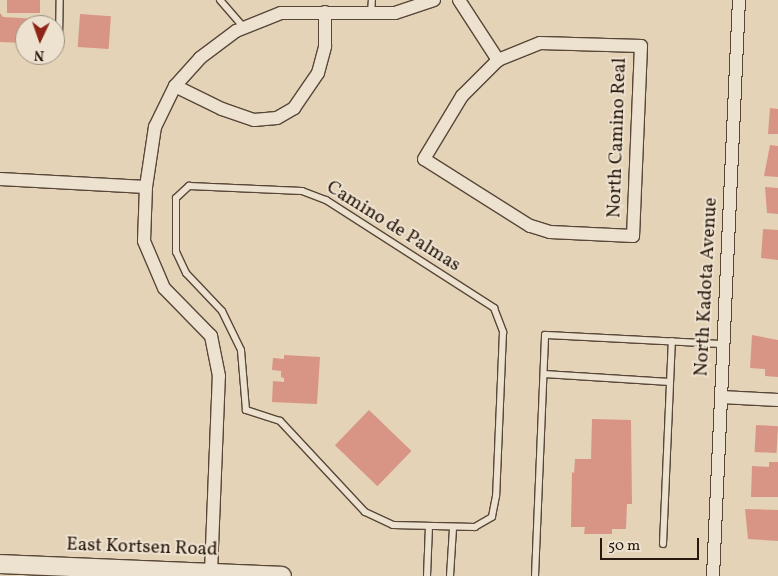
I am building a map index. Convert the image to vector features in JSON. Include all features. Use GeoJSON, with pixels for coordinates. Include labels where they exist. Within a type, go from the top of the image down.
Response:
{"type":"FeatureCollection","features":[{"type":"Feature","properties":{"kind":"street"},"geometry":{"type":"LineString","coordinates":[[211,572],[219,376],[211,336],[164,288],[144,241],[146,187],[155,127],[175,86],[200,58],[244,28],[281,13],[325,12],[372,6],[395,13],[434,0]]}},
{"type":"Feature","properties":{"kind":"street"},"geometry":{"type":"LineString","coordinates":[[459,0],[498,60]]}},
{"type":"Feature","properties":{"kind":"street","name":"North Kadota Avenue"},"geometry":{"type":"LineString","coordinates":[[713,576],[738,0]]}},
{"type":"Feature","properties":{"kind":"street"},"geometry":{"type":"LineString","coordinates":[[175,86],[222,109],[254,120],[276,118],[294,108],[318,72],[325,46],[325,12]]}},
{"type":"Feature","properties":{"kind":"street","name":"North Camino Real"},"geometry":{"type":"LineString","coordinates":[[540,43],[641,46],[632,236],[550,232],[530,226],[424,159],[462,96],[498,60],[540,43]]}},
{"type":"Feature","properties":{"kind":"street"},"geometry":{"type":"LineString","coordinates":[[0,179],[146,187]]}},
{"type":"Feature","properties":{"kind":"street"},"geometry":{"type":"LineString","coordinates":[[721,397],[778,400]]}},
{"type":"Feature","properties":{"kind":"street","name":"East Kortsen Road"},"geometry":{"type":"LineString","coordinates":[[0,564],[282,576]]}},
{"type":"Feature","properties":{"kind":"lane"},"geometry":{"type":"LineString","coordinates":[[60,0],[60,15]]}},
{"type":"Feature","properties":{"kind":"lane"},"geometry":{"type":"LineString","coordinates":[[220,0],[244,28]]}},
{"type":"Feature","properties":{"kind":"lane","name":"Camino de Palmas"},"geometry":{"type":"LineString","coordinates":[[190,186],[302,191],[326,200],[494,308],[503,332],[492,517],[476,528],[429,527],[393,525],[365,512],[280,421],[246,410],[241,350],[222,312],[186,272],[176,252],[176,198],[190,186]]}},
{"type":"Feature","properties":{"kind":"lane"},"geometry":{"type":"LineString","coordinates":[[535,576],[545,335],[723,344]]}},
{"type":"Feature","properties":{"kind":"lane"},"geometry":{"type":"LineString","coordinates":[[663,544],[672,341]]}},
{"type":"Feature","properties":{"kind":"lane"},"geometry":{"type":"LineString","coordinates":[[544,374],[670,382]]}},
{"type":"Feature","properties":{"kind":"lane"},"geometry":{"type":"LineString","coordinates":[[427,576],[429,527]]}},
{"type":"Feature","properties":{"kind":"lane"},"geometry":{"type":"LineString","coordinates":[[450,576],[452,528]]}},
{"type":"Feature","properties":{"kind":"building"},"geometry":{"type":"Polygon","coordinates":[[[7,0],[40,0],[40,13],[7,13],[7,0]]]}},
{"type":"Feature","properties":{"kind":"building"},"geometry":{"type":"Polygon","coordinates":[[[0,13],[3,17],[15,18],[15,43],[0,42],[0,13]]]}},
{"type":"Feature","properties":{"kind":"building"},"geometry":{"type":"Polygon","coordinates":[[[80,14],[111,16],[109,49],[78,47],[80,14]]]}},
{"type":"Feature","properties":{"kind":"building"},"geometry":{"type":"Polygon","coordinates":[[[770,108],[778,109],[778,134],[768,134],[770,108]]]}},
{"type":"Feature","properties":{"kind":"building"},"geometry":{"type":"Polygon","coordinates":[[[770,145],[778,146],[778,177],[764,176],[770,145]]]}},
{"type":"Feature","properties":{"kind":"building"},"geometry":{"type":"Polygon","coordinates":[[[765,187],[778,188],[778,214],[767,213],[765,187]]]}},
{"type":"Feature","properties":{"kind":"building"},"geometry":{"type":"Polygon","coordinates":[[[763,229],[778,230],[778,260],[761,258],[763,229]]]}},
{"type":"Feature","properties":{"kind":"building"},"geometry":{"type":"Polygon","coordinates":[[[752,335],[778,340],[778,377],[765,376],[765,369],[750,368],[752,335]]]}},
{"type":"Feature","properties":{"kind":"building"},"geometry":{"type":"Polygon","coordinates":[[[284,355],[320,357],[317,404],[272,402],[273,381],[284,382],[284,378],[281,377],[281,371],[272,370],[273,358],[284,359],[284,355]]]}},
{"type":"Feature","properties":{"kind":"building"},"geometry":{"type":"Polygon","coordinates":[[[369,410],[411,451],[377,486],[335,445],[369,410]]]}},
{"type":"Feature","properties":{"kind":"building"},"geometry":{"type":"Polygon","coordinates":[[[592,419],[631,420],[632,504],[627,504],[626,529],[612,529],[612,534],[584,534],[585,527],[571,527],[572,472],[574,473],[575,459],[591,459],[592,419]]]}},
{"type":"Feature","properties":{"kind":"building"},"geometry":{"type":"Polygon","coordinates":[[[756,425],[778,426],[777,453],[755,452],[756,425]]]}},
{"type":"Feature","properties":{"kind":"building"},"geometry":{"type":"Polygon","coordinates":[[[769,462],[778,462],[778,497],[751,497],[752,466],[769,467],[769,462]]]}},
{"type":"Feature","properties":{"kind":"building"},"geometry":{"type":"Polygon","coordinates":[[[745,509],[778,510],[778,541],[748,539],[745,509]]]}}]}
